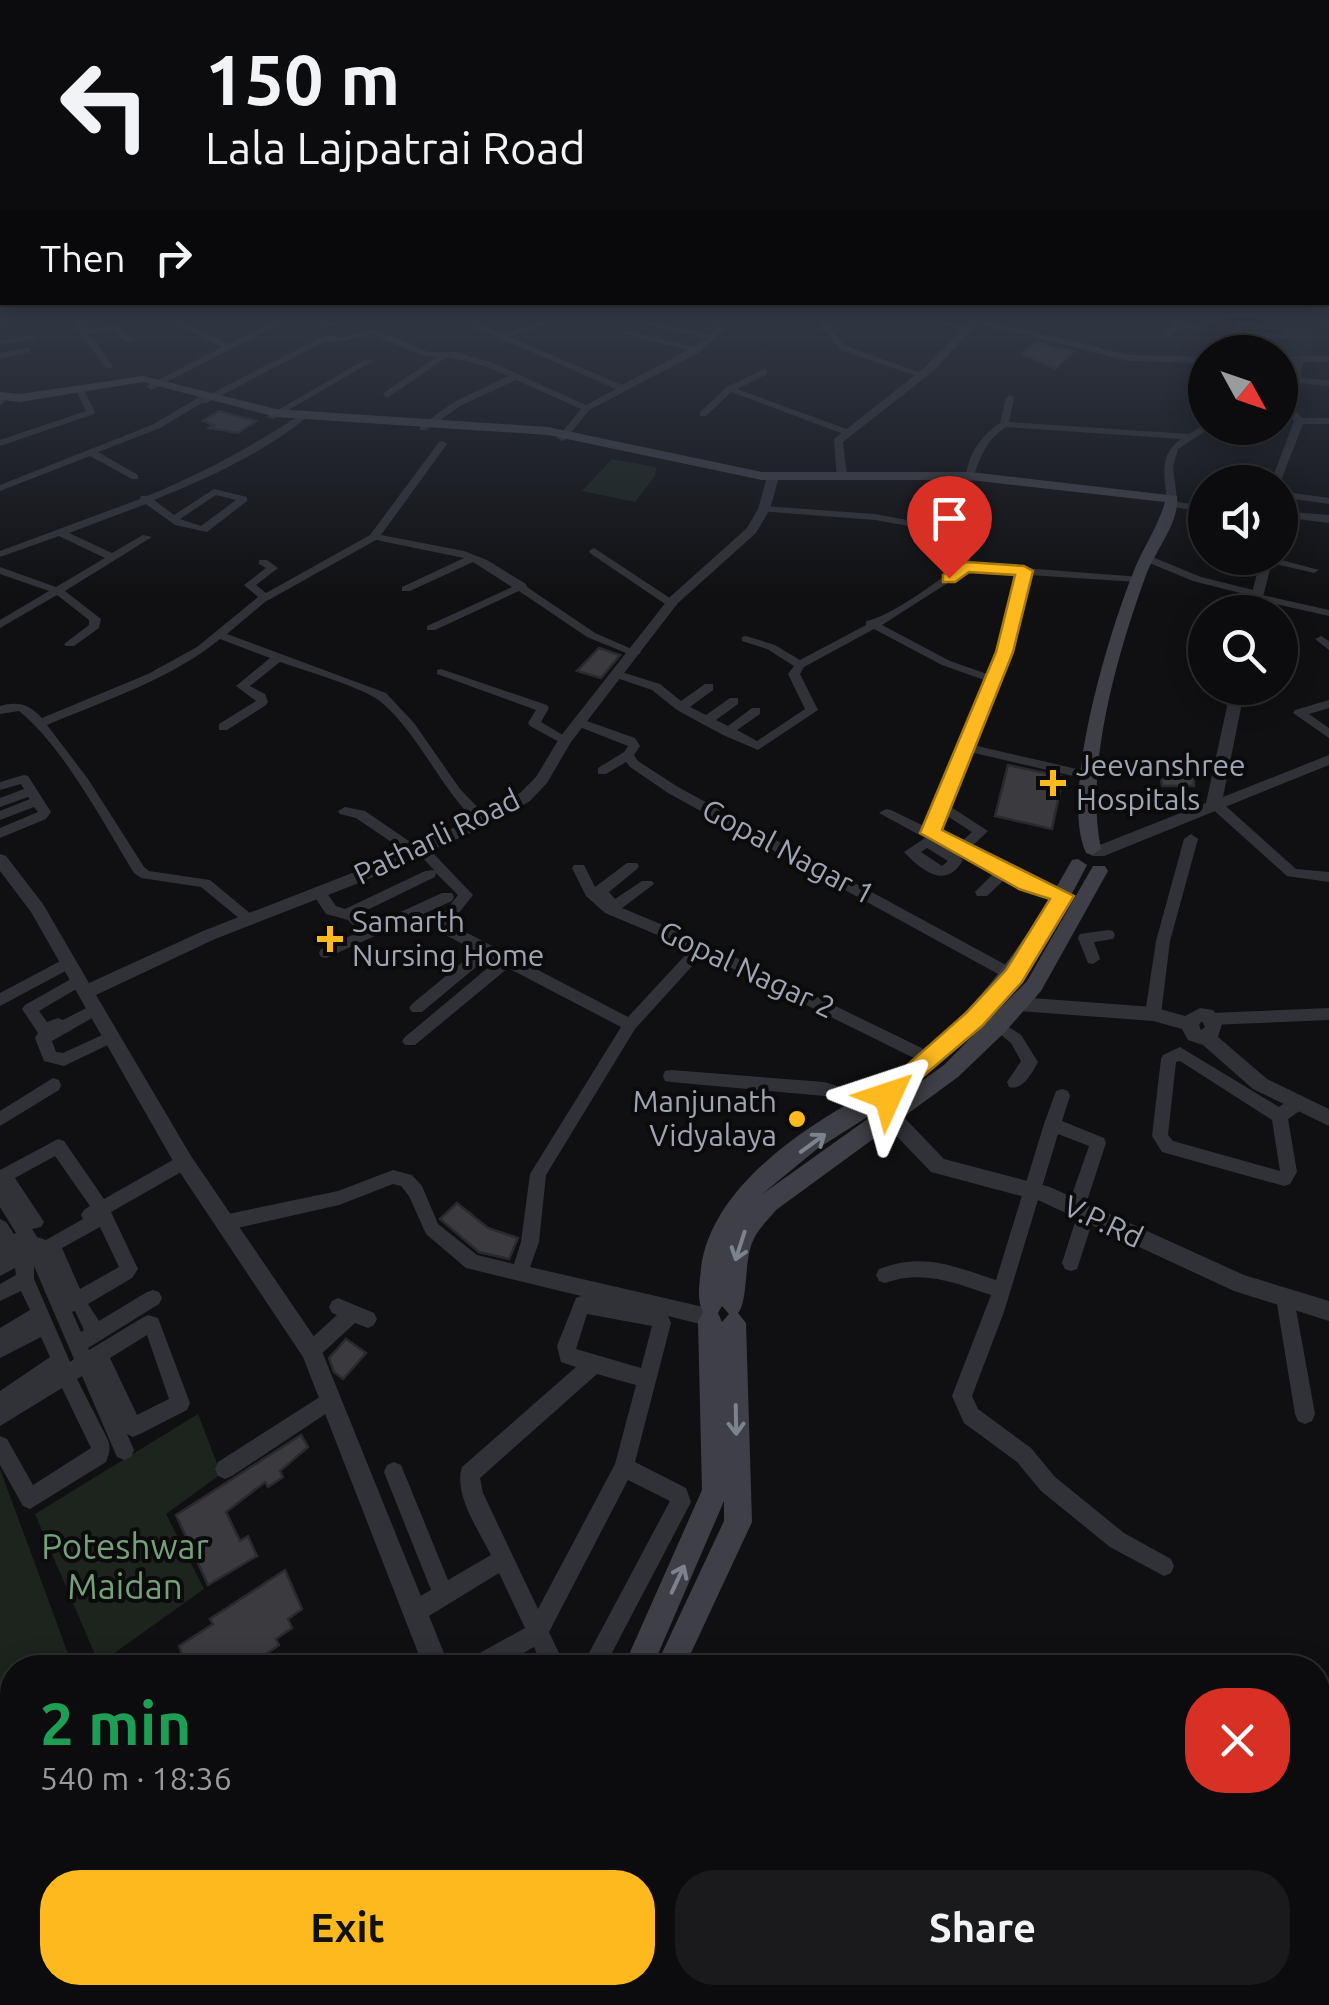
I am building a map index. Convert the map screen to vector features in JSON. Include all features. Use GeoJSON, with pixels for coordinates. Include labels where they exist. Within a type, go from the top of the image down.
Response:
{"type":"FeatureCollection","features":[{"type":"Feature","properties":{"kind":"main road"},"geometry":{"type":"LineString","coordinates":[[254,411],[301,419],[564,436],[773,478],[969,478],[1172,502],[1137,580],[1086,775],[1090,855],[1076,934],[1020,1004],[951,1072],[768,1203],[742,1235],[719,1314],[715,1491],[643,1655]]}},
{"type":"Feature","properties":{"kind":"main road"},"geometry":{"type":"LineString","coordinates":[[676,1655],[738,1522],[713,1264],[724,1228],[752,1188],[870,1102],[888,1096],[1014,976],[1090,855]]}},
{"type":"Feature","properties":{"kind":"street"},"geometry":{"type":"LineString","coordinates":[[0,443],[90,411]]}},
{"type":"Feature","properties":{"kind":"street"},"geometry":{"type":"LineString","coordinates":[[0,488],[157,426],[185,411]]}},
{"type":"Feature","properties":{"kind":"street"},"geometry":{"type":"LineString","coordinates":[[273,415],[281,411]]}},
{"type":"Feature","properties":{"kind":"street"},"geometry":{"type":"LineString","coordinates":[[426,426],[454,411]]}},
{"type":"Feature","properties":{"kind":"street"},"geometry":{"type":"LineString","coordinates":[[564,436],[584,411]]}},
{"type":"Feature","properties":{"kind":"street"},"geometry":{"type":"LineString","coordinates":[[703,414],[707,411]]}},
{"type":"Feature","properties":{"kind":"street"},"geometry":{"type":"LineString","coordinates":[[786,411],[848,433]]}},
{"type":"Feature","properties":{"kind":"street"},"geometry":{"type":"LineString","coordinates":[[841,475],[836,445],[877,411]]}},
{"type":"Feature","properties":{"kind":"street"},"geometry":{"type":"LineString","coordinates":[[1004,424],[1007,411]]}},
{"type":"Feature","properties":{"kind":"street"},"geometry":{"type":"LineString","coordinates":[[0,554],[144,498],[255,447],[301,419]]}},
{"type":"Feature","properties":{"kind":"street"},"geometry":{"type":"LineString","coordinates":[[1298,419],[1329,421]]}},
{"type":"Feature","properties":{"kind":"street"},"geometry":{"type":"LineString","coordinates":[[1283,465],[1300,421]]}},
{"type":"Feature","properties":{"kind":"street"},"geometry":{"type":"LineString","coordinates":[[969,478],[989,432],[1004,424],[1188,437]]}},
{"type":"Feature","properties":{"kind":"street"},"geometry":{"type":"LineString","coordinates":[[1075,448],[1083,430]]}},
{"type":"Feature","properties":{"kind":"street"},"geometry":{"type":"LineString","coordinates":[[1188,437],[1174,448],[1168,466],[1172,502],[1188,504]]}},
{"type":"Feature","properties":{"kind":"street"},"geometry":{"type":"LineString","coordinates":[[38,724],[152,676],[220,635],[266,598],[374,537],[442,444]]}},
{"type":"Feature","properties":{"kind":"street"},"geometry":{"type":"LineString","coordinates":[[91,452],[135,477]]}},
{"type":"Feature","properties":{"kind":"street","name":"Patharli Road"},"geometry":{"type":"LineString","coordinates":[[87,998],[250,920],[421,854],[525,797],[542,780],[566,740],[672,604],[752,530],[764,510],[773,478]]}},
{"type":"Feature","properties":{"kind":"street"},"geometry":{"type":"LineString","coordinates":[[144,498],[174,519],[207,529],[244,498],[214,492],[174,519]]}},
{"type":"Feature","properties":{"kind":"street"},"geometry":{"type":"LineString","coordinates":[[1298,497],[1329,501]]}},
{"type":"Feature","properties":{"kind":"street"},"geometry":{"type":"LineString","coordinates":[[764,510],[875,518],[951,530],[959,536],[966,567]]}},
{"type":"Feature","properties":{"kind":"street"},"geometry":{"type":"LineString","coordinates":[[1298,519],[1329,522]]}},
{"type":"Feature","properties":{"kind":"street"},"geometry":{"type":"LineString","coordinates":[[60,533],[114,558]]}},
{"type":"Feature","properties":{"kind":"street"},"geometry":{"type":"LineString","coordinates":[[374,537],[473,558],[522,586],[592,635],[635,653]]}},
{"type":"Feature","properties":{"kind":"street"},"geometry":{"type":"LineString","coordinates":[[0,624],[147,538]]}},
{"type":"Feature","properties":{"kind":"street"},"geometry":{"type":"LineString","coordinates":[[594,551],[672,604]]}},
{"type":"Feature","properties":{"kind":"street"},"geometry":{"type":"LineString","coordinates":[[406,589],[473,558]]}},
{"type":"Feature","properties":{"kind":"street"},"geometry":{"type":"LineString","coordinates":[[1146,558],[1198,579],[1257,595],[1262,575]]}},
{"type":"Feature","properties":{"kind":"street"},"geometry":{"type":"LineString","coordinates":[[263,562],[274,568],[249,585],[266,598]]}},
{"type":"Feature","properties":{"kind":"street"},"geometry":{"type":"LineString","coordinates":[[1298,566],[1314,570]]}},
{"type":"Feature","properties":{"kind":"street"},"geometry":{"type":"LineString","coordinates":[[616,674],[656,687],[681,707],[726,732],[750,745],[763,745],[812,710],[794,674],[800,665],[895,613],[966,567],[1137,580]]}},
{"type":"Feature","properties":{"kind":"street"},"geometry":{"type":"LineString","coordinates":[[0,570],[58,591],[97,622],[70,644]]}},
{"type":"Feature","properties":{"kind":"street"},"geometry":{"type":"LineString","coordinates":[[930,833],[1016,620],[1024,571]]}},
{"type":"Feature","properties":{"kind":"street"},"geometry":{"type":"LineString","coordinates":[[431,628],[522,586]]}},
{"type":"Feature","properties":{"kind":"street"},"geometry":{"type":"LineString","coordinates":[[1298,605],[1329,613]]}},
{"type":"Feature","properties":{"kind":"street"},"geometry":{"type":"LineString","coordinates":[[870,624],[946,663],[994,680]]}},
{"type":"Feature","properties":{"kind":"street"},"geometry":{"type":"LineString","coordinates":[[220,635],[382,696],[402,712],[462,804],[483,821]]}},
{"type":"Feature","properties":{"kind":"street"},"geometry":{"type":"LineString","coordinates":[[746,639],[771,647],[800,665]]}},
{"type":"Feature","properties":{"kind":"street"},"geometry":{"type":"LineString","coordinates":[[222,727],[262,702],[262,697],[242,686],[276,659]]}},
{"type":"Feature","properties":{"kind":"street"},"geometry":{"type":"LineString","coordinates":[[441,672],[543,708],[534,722],[566,740]]}},
{"type":"Feature","properties":{"kind":"street"},"geometry":{"type":"LineString","coordinates":[[681,707],[709,687]]}},
{"type":"Feature","properties":{"kind":"street"},"geometry":{"type":"LineString","coordinates":[[706,721],[731,701]]}},
{"type":"Feature","properties":{"kind":"street"},"geometry":{"type":"LineString","coordinates":[[1323,733],[1299,713],[1329,704]]}},
{"type":"Feature","properties":{"kind":"street"},"geometry":{"type":"LineString","coordinates":[[1214,802],[1234,705]]}},
{"type":"Feature","properties":{"kind":"street"},"geometry":{"type":"LineString","coordinates":[[0,710],[21,707],[38,724],[80,777],[139,870],[146,875],[205,883],[250,920]]}},
{"type":"Feature","properties":{"kind":"street"},"geometry":{"type":"LineString","coordinates":[[726,732],[756,711]]}},
{"type":"Feature","properties":{"kind":"street"},"geometry":{"type":"LineString","coordinates":[[1287,714],[1323,733]]}},
{"type":"Feature","properties":{"kind":"street","name":"Gopal Nagar 1"},"geometry":{"type":"LineString","coordinates":[[581,722],[630,742],[634,746],[628,755],[634,764],[673,790],[1014,976]]}},
{"type":"Feature","properties":{"kind":"street"},"geometry":{"type":"LineString","coordinates":[[965,747],[1086,775]]}},
{"type":"Feature","properties":{"kind":"street"},"geometry":{"type":"LineString","coordinates":[[602,772],[628,755]]}},
{"type":"Feature","properties":{"kind":"street"},"geometry":{"type":"LineString","coordinates":[[1090,855],[1214,802],[1329,760]]}},
{"type":"Feature","properties":{"kind":"street"},"geometry":{"type":"LineString","coordinates":[[0,786],[22,778],[38,805]]}},
{"type":"Feature","properties":{"kind":"street"},"geometry":{"type":"LineString","coordinates":[[1214,802],[1292,872],[1329,876]]}},
{"type":"Feature","properties":{"kind":"street"},"geometry":{"type":"LineString","coordinates":[[0,803],[38,805]]}},
{"type":"Feature","properties":{"kind":"street"},"geometry":{"type":"LineString","coordinates":[[0,816],[38,805]]}},
{"type":"Feature","properties":{"kind":"street"},"geometry":{"type":"LineString","coordinates":[[0,833],[38,805]]}},
{"type":"Feature","properties":{"kind":"street"},"geometry":{"type":"LineString","coordinates":[[941,806],[982,831],[952,849]]}},
{"type":"Feature","properties":{"kind":"street"},"geometry":{"type":"LineString","coordinates":[[345,811],[360,814],[421,854],[466,896],[441,926],[630,1026]]}},
{"type":"Feature","properties":{"kind":"street"},"geometry":{"type":"LineString","coordinates":[[886,812],[930,833],[952,849],[1063,896]]}},
{"type":"Feature","properties":{"kind":"street"},"geometry":{"type":"LineString","coordinates":[[1153,1014],[1163,941],[1191,840]]}},
{"type":"Feature","properties":{"kind":"street"},"geometry":{"type":"LineString","coordinates":[[0,860],[37,908],[184,1162],[228,1222],[310,1350],[433,1655]]}},
{"type":"Feature","properties":{"kind":"street"},"geometry":{"type":"LineString","coordinates":[[632,866],[599,894],[613,907],[647,884]]}},
{"type":"Feature","properties":{"kind":"street","name":"Gopal Nagar 2"},"geometry":{"type":"LineString","coordinates":[[579,868],[590,892],[613,907],[930,1059]]}},
{"type":"Feature","properties":{"kind":"street"},"geometry":{"type":"LineString","coordinates":[[982,892],[1004,872]]}},
{"type":"Feature","properties":{"kind":"street"},"geometry":{"type":"LineString","coordinates":[[348,914],[430,874]]}},
{"type":"Feature","properties":{"kind":"street"},"geometry":{"type":"LineString","coordinates":[[320,893],[330,910],[348,914],[368,934]]}},
{"type":"Feature","properties":{"kind":"street"},"geometry":{"type":"LineString","coordinates":[[326,953],[447,897]]}},
{"type":"Feature","properties":{"kind":"street"},"geometry":{"type":"LineString","coordinates":[[429,905],[444,920]]}},
{"type":"Feature","properties":{"kind":"street"},"geometry":{"type":"LineString","coordinates":[[1076,934],[1108,936]]}},
{"type":"Feature","properties":{"kind":"street"},"geometry":{"type":"LineString","coordinates":[[1076,934],[1092,959]]}},
{"type":"Feature","properties":{"kind":"street"},"geometry":{"type":"LineString","coordinates":[[520,1272],[530,1242],[538,1174],[630,1026],[701,947]]}},
{"type":"Feature","properties":{"kind":"street"},"geometry":{"type":"LineString","coordinates":[[417,1008],[485,952]]}},
{"type":"Feature","properties":{"kind":"street"},"geometry":{"type":"LineString","coordinates":[[410,1040],[506,962]]}},
{"type":"Feature","properties":{"kind":"street"},"geometry":{"type":"LineString","coordinates":[[0,1000],[68,963]]}},
{"type":"Feature","properties":{"kind":"street"},"geometry":{"type":"LineString","coordinates":[[87,998],[43,1038],[50,1057],[64,1060],[111,1037]]}},
{"type":"Feature","properties":{"kind":"street"},"geometry":{"type":"LineString","coordinates":[[1020,1004],[1153,1014],[1208,1028],[1329,1014]]}},
{"type":"Feature","properties":{"kind":"street"},"geometry":{"type":"LineString","coordinates":[[998,1026],[1016,1039],[1030,1062],[1015,1082]]}},
{"type":"Feature","properties":{"kind":"street"},"geometry":{"type":"LineString","coordinates":[[1208,1028],[1260,1084],[1329,1118]]}},
{"type":"Feature","properties":{"kind":"street"},"geometry":{"type":"LineString","coordinates":[[1180,1053],[1278,1116],[1289,1172],[1284,1179],[1168,1147],[1160,1136],[1169,1059],[1180,1053]]}},
{"type":"Feature","properties":{"kind":"street"},"geometry":{"type":"LineString","coordinates":[[672,1076],[824,1089],[870,1102]]}},
{"type":"Feature","properties":{"kind":"street"},"geometry":{"type":"LineString","coordinates":[[0,1119],[53,1085]]}},
{"type":"Feature","properties":{"kind":"street"},"geometry":{"type":"LineString","coordinates":[[1062,1096],[1001,1290],[962,1396],[971,1416],[1024,1455],[1048,1484],[1117,1540],[1164,1566]]}},
{"type":"Feature","properties":{"kind":"street"},"geometry":{"type":"LineString","coordinates":[[1278,1116],[1298,1103]]}},
{"type":"Feature","properties":{"kind":"street","name":"V.P.Rd"},"geometry":{"type":"LineString","coordinates":[[891,1117],[938,1166],[1030,1190],[1241,1284],[1329,1310]]}},
{"type":"Feature","properties":{"kind":"street"},"geometry":{"type":"LineString","coordinates":[[1052,1124],[1098,1142],[1071,1263]]}},
{"type":"Feature","properties":{"kind":"street"},"geometry":{"type":"LineString","coordinates":[[0,1402],[60,1365],[25,1278],[21,1240],[6,1200],[4,1176],[58,1146],[101,1209]]}},
{"type":"Feature","properties":{"kind":"street"},"geometry":{"type":"LineString","coordinates":[[0,1268],[21,1240],[101,1209],[184,1162]]}},
{"type":"Feature","properties":{"kind":"street"},"geometry":{"type":"LineString","coordinates":[[228,1222],[338,1198],[393,1177],[406,1180],[416,1191],[432,1230],[457,1252],[491,1270],[520,1272],[625,1305],[662,1323],[624,1467],[537,1632],[497,1655]]}},
{"type":"Feature","properties":{"kind":"street"},"geometry":{"type":"LineString","coordinates":[[56,1277],[52,1245],[104,1216],[129,1269],[74,1307]]}},
{"type":"Feature","properties":{"kind":"street"},"geometry":{"type":"LineString","coordinates":[[0,1227],[21,1240],[56,1277],[95,1333]]}},
{"type":"Feature","properties":{"kind":"street"},"geometry":{"type":"LineString","coordinates":[[885,1274],[900,1266],[945,1272],[1001,1290]]}},
{"type":"Feature","properties":{"kind":"street"},"geometry":{"type":"LineString","coordinates":[[0,1293],[25,1278]]}},
{"type":"Feature","properties":{"kind":"street"},"geometry":{"type":"LineString","coordinates":[[87,1354],[95,1333],[153,1298]]}},
{"type":"Feature","properties":{"kind":"street"},"geometry":{"type":"LineString","coordinates":[[1286,1298],[1305,1414]]}},
{"type":"Feature","properties":{"kind":"street"},"geometry":{"type":"LineString","coordinates":[[646,1380],[565,1352],[579,1308],[586,1302],[719,1314]]}},
{"type":"Feature","properties":{"kind":"street"},"geometry":{"type":"LineString","coordinates":[[74,1307],[87,1354],[124,1450]]}},
{"type":"Feature","properties":{"kind":"street"},"geometry":{"type":"LineString","coordinates":[[310,1350],[353,1313]]}},
{"type":"Feature","properties":{"kind":"street"},"geometry":{"type":"LineString","coordinates":[[0,1338],[43,1319]]}},
{"type":"Feature","properties":{"kind":"street"},"geometry":{"type":"LineString","coordinates":[[0,1350],[43,1319]]}},
{"type":"Feature","properties":{"kind":"street"},"geometry":{"type":"LineString","coordinates":[[0,1416],[64,1376],[87,1354],[148,1324],[154,1324],[180,1403],[133,1426],[87,1354]]}},
{"type":"Feature","properties":{"kind":"street"},"geometry":{"type":"LineString","coordinates":[[548,1655],[473,1495],[469,1474],[594,1364]]}},
{"type":"Feature","properties":{"kind":"street"},"geometry":{"type":"LineString","coordinates":[[0,1446],[30,1499],[99,1455],[101,1447],[64,1376]]}},
{"type":"Feature","properties":{"kind":"street"},"geometry":{"type":"LineString","coordinates":[[226,1469],[329,1400]]}},
{"type":"Feature","properties":{"kind":"street"},"geometry":{"type":"LineString","coordinates":[[599,1655],[681,1502],[678,1495],[624,1467]]}},
{"type":"Feature","properties":{"kind":"street"},"geometry":{"type":"LineString","coordinates":[[394,1472],[443,1594]]}},
{"type":"Feature","properties":{"kind":"street"},"geometry":{"type":"LineString","coordinates":[[394,1556],[422,1541]]}},
{"type":"Feature","properties":{"kind":"street"},"geometry":{"type":"LineString","coordinates":[[416,1610],[503,1560]]}},
{"type":"Feature","properties":{"kind":"green space"},"geometry":{"type":"Polygon","coordinates":[[[612,459],[656,467],[655,476],[635,502],[582,491],[612,459]]]}},
{"type":"Feature","properties":{"kind":"green space","name":"Poteshwar Maidan"},"geometry":{"type":"Polygon","coordinates":[[[198,1414],[221,1474],[166,1514],[204,1589],[112,1655],[95,1655],[35,1514],[198,1414]]]}},
{"type":"Feature","properties":{"kind":"green space"},"geometry":{"type":"Polygon","coordinates":[[[0,1469],[69,1655],[0,1655],[0,1469]]]}},
{"type":"Feature","properties":{"kind":"building"},"geometry":{"type":"Polygon","coordinates":[[[219,411],[256,421],[238,433],[209,428],[214,425],[203,421],[219,411]]]}},
{"type":"Feature","properties":{"kind":"building"},"geometry":{"type":"Polygon","coordinates":[[[599,648],[620,655],[601,678],[577,671],[599,648]]]}},
{"type":"Feature","properties":{"kind":"building"},"geometry":{"type":"Polygon","coordinates":[[[1158,758],[1194,766],[1194,786],[1162,786],[1158,758]]]}},
{"type":"Feature","properties":{"kind":"building"},"geometry":{"type":"Polygon","coordinates":[[[1008,765],[1063,777],[1052,829],[995,816],[1008,765]]]}},
{"type":"Feature","properties":{"kind":"building"},"geometry":{"type":"Polygon","coordinates":[[[457,1203],[488,1228],[518,1238],[509,1259],[479,1252],[440,1219],[457,1203]]]}},
{"type":"Feature","properties":{"kind":"building"},"geometry":{"type":"Polygon","coordinates":[[[346,1339],[366,1353],[343,1379],[334,1372],[329,1358],[346,1339]]]}},
{"type":"Feature","properties":{"kind":"building"},"geometry":{"type":"Polygon","coordinates":[[[301,1435],[308,1447],[280,1471],[283,1477],[268,1487],[265,1482],[226,1512],[240,1541],[248,1536],[257,1556],[208,1585],[176,1515],[301,1435]]]}},
{"type":"Feature","properties":{"kind":"building"},"geometry":{"type":"Polygon","coordinates":[[[285,1570],[302,1609],[288,1619],[292,1628],[276,1639],[279,1645],[265,1655],[182,1655],[179,1646],[213,1624],[210,1619],[285,1570]]]}},
{"type":"Feature","properties":{"kind":"place","name":"Jeevanshree Hospitals"},"geometry":{"type":"Point","coordinates":[1053,783]}},
{"type":"Feature","properties":{"kind":"place","name":"Samarth Nursing Home"},"geometry":{"type":"Point","coordinates":[330,939]}},
{"type":"Feature","properties":{"kind":"place","name":"Manjunath Vidyalaya"},"geometry":{"type":"Point","coordinates":[797,1119]}},
{"type":"Feature","properties":{"kind":"route"},"geometry":{"type":"LineString","coordinates":[[888,1096],[974,1019],[1014,976],[1063,896],[1026,884],[930,833],[1016,620],[1024,571],[966,567],[949,578]]}}]}
